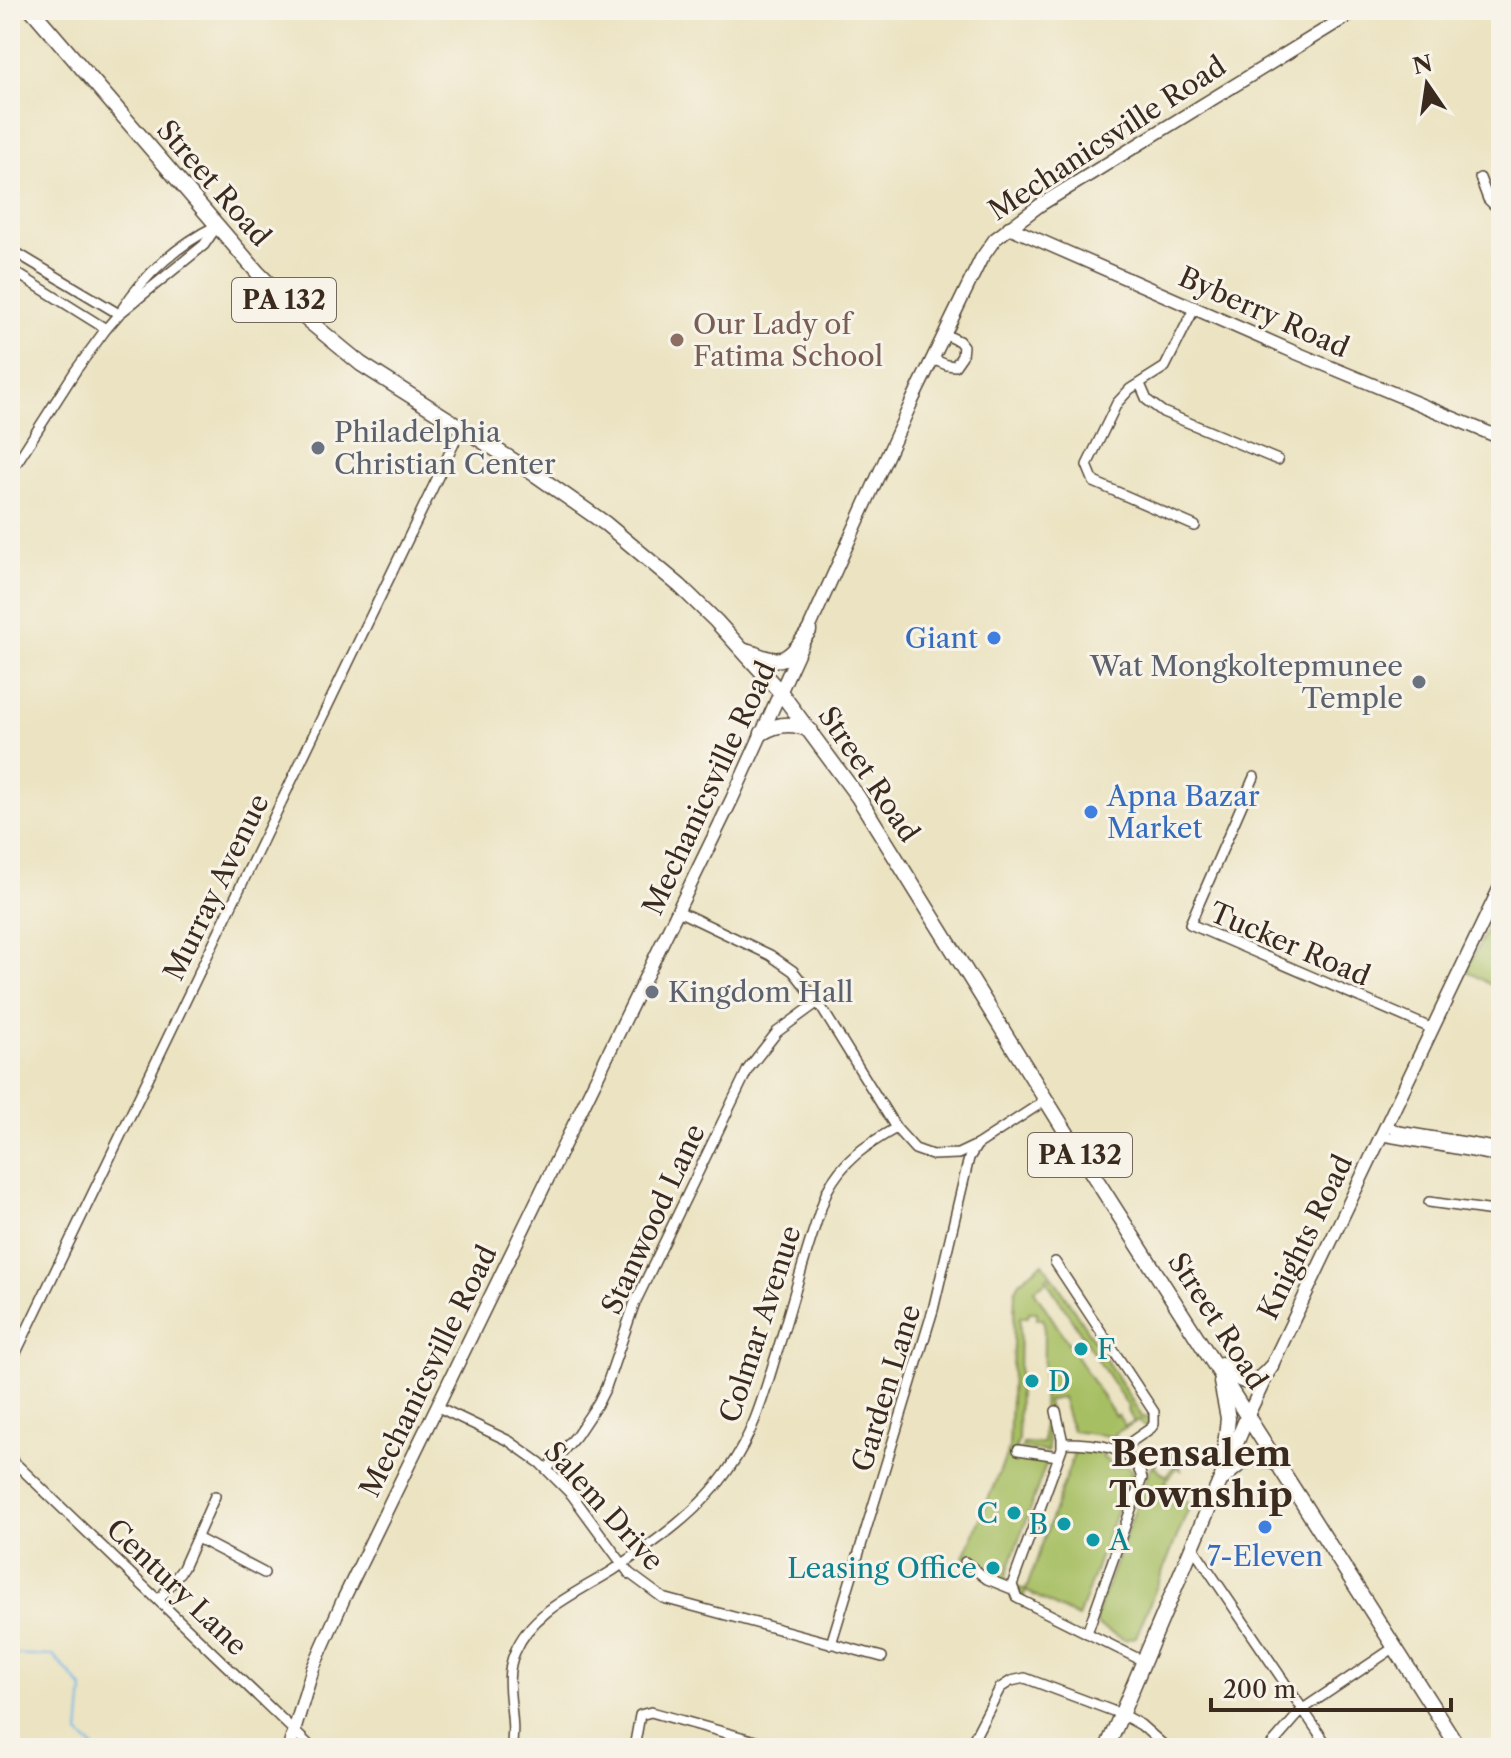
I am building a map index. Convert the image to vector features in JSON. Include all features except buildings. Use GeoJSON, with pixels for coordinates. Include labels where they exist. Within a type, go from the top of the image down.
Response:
{"type":"FeatureCollection","features":[{"type":"Feature","properties":{"kind":"main road","name":"Street Road"},"geometry":{"type":"LineString","coordinates":[[32,10],[278,294],[323,335],[388,383],[536,475],[606,524],[680,586],[739,645],[781,693],[858,797],[1046,1100],[1459,1748]]}},
{"type":"Feature","properties":{"kind":"main road"},"geometry":{"type":"LineString","coordinates":[[739,645],[764,658],[779,661],[790,656],[809,631]]}},
{"type":"Feature","properties":{"kind":"main road"},"geometry":{"type":"LineString","coordinates":[[762,733],[784,724],[811,732]]}},
{"type":"Feature","properties":{"kind":"main road"},"geometry":{"type":"LineString","coordinates":[[1210,1357],[1243,1382],[1256,1382],[1271,1367]]}},
{"type":"Feature","properties":{"kind":"main road"},"geometry":{"type":"LineString","coordinates":[[1210,1357],[1225,1394],[1228,1418],[1227,1445],[1216,1487]]}},
{"type":"Feature","properties":{"kind":"main road","name":"Knights Road"},"geometry":{"type":"LineString","coordinates":[[1107,1748],[1248,1415]]}},
{"type":"Feature","properties":{"kind":"main road"},"geometry":{"type":"LineString","coordinates":[[1216,1487],[1245,1459],[1260,1458],[1279,1465]]}},
{"type":"Feature","properties":{"kind":"street","name":"Mechanicsville Road"},"geometry":{"type":"LineString","coordinates":[[289,1748],[318,1653],[678,911],[981,259],[995,239],[1040,205],[1357,10]]}},
{"type":"Feature","properties":{"kind":"street"},"geometry":{"type":"LineString","coordinates":[[1480,178],[1488,199],[1501,212]]}},
{"type":"Feature","properties":{"kind":"street"},"geometry":{"type":"LineString","coordinates":[[10,473],[106,329],[142,281],[195,236],[217,226]]}},
{"type":"Feature","properties":{"kind":"street","name":"Byberry Road"},"geometry":{"type":"LineString","coordinates":[[1009,227],[1294,352],[1501,438]]}},
{"type":"Feature","properties":{"kind":"street"},"geometry":{"type":"LineString","coordinates":[[10,249],[119,314]]}},
{"type":"Feature","properties":{"kind":"street"},"geometry":{"type":"LineString","coordinates":[[10,269],[106,329]]}},
{"type":"Feature","properties":{"kind":"street"},"geometry":{"type":"LineString","coordinates":[[1195,307],[1165,367],[1117,403],[1087,465],[1094,482],[1195,526]]}},
{"type":"Feature","properties":{"kind":"street"},"geometry":{"type":"LineString","coordinates":[[932,359],[955,366],[962,356],[963,346],[959,341],[944,334]]}},
{"type":"Feature","properties":{"kind":"street"},"geometry":{"type":"LineString","coordinates":[[1140,384],[1147,400],[1163,412],[1278,460]]}},
{"type":"Feature","properties":{"kind":"street","name":"Murray Avenue"},"geometry":{"type":"LineString","coordinates":[[10,1365],[461,429]]}},
{"type":"Feature","properties":{"kind":"street","name":"Tucker Road"},"geometry":{"type":"LineString","coordinates":[[1254,777],[1190,924],[1433,1029]]}},
{"type":"Feature","properties":{"kind":"street","name":"Knights Road"},"geometry":{"type":"LineString","coordinates":[[1248,1415],[1501,885]]}},
{"type":"Feature","properties":{"kind":"street"},"geometry":{"type":"LineString","coordinates":[[678,911],[780,961],[807,985],[908,1143],[932,1155],[958,1154],[1046,1100]]}},
{"type":"Feature","properties":{"kind":"street","name":"Stanwood Lane"},"geometry":{"type":"LineString","coordinates":[[547,1469],[576,1436],[598,1403],[634,1305],[748,1069],[777,1032],[818,1002]]}},
{"type":"Feature","properties":{"kind":"street","name":"Colmar Avenue"},"geometry":{"type":"LineString","coordinates":[[511,1748],[514,1729],[509,1675],[523,1636],[554,1607],[621,1564],[691,1511],[731,1466],[754,1424],[827,1191],[856,1152],[896,1128]]}},
{"type":"Feature","properties":{"kind":"street"},"geometry":{"type":"LineString","coordinates":[[1385,1131],[1501,1148]]}},
{"type":"Feature","properties":{"kind":"street"},"geometry":{"type":"LineString","coordinates":[[1385,1131],[1501,1157]]}},
{"type":"Feature","properties":{"kind":"street","name":"Garden Lane"},"geometry":{"type":"LineString","coordinates":[[831,1644],[933,1310],[969,1158],[977,1145]]}},
{"type":"Feature","properties":{"kind":"street"},"geometry":{"type":"LineString","coordinates":[[1429,1202],[1501,1212]]}},
{"type":"Feature","properties":{"kind":"street"},"geometry":{"type":"LineString","coordinates":[[1055,1262],[1154,1412],[1151,1428],[1118,1451]]}},
{"type":"Feature","properties":{"kind":"street","name":"Salem Drive"},"geometry":{"type":"LineString","coordinates":[[438,1407],[509,1441],[547,1469],[572,1495],[621,1564],[636,1580],[663,1598],[882,1657]]}},
{"type":"Feature","properties":{"kind":"street"},"geometry":{"type":"LineString","coordinates":[[1012,1589],[1063,1443],[1056,1411]]}},
{"type":"Feature","properties":{"kind":"street"},"geometry":{"type":"LineString","coordinates":[[1063,1443],[1099,1444],[1118,1451],[1139,1468],[1142,1478],[1087,1633]]}},
{"type":"Feature","properties":{"kind":"street"},"geometry":{"type":"LineString","coordinates":[[1018,1450],[1058,1456]]}},
{"type":"Feature","properties":{"kind":"street","name":"Century Lane"},"geometry":{"type":"LineString","coordinates":[[10,1458],[312,1748]]}},
{"type":"Feature","properties":{"kind":"street"},"geometry":{"type":"LineString","coordinates":[[159,1600],[177,1577],[215,1496]]}},
{"type":"Feature","properties":{"kind":"street"},"geometry":{"type":"LineString","coordinates":[[197,1538],[264,1573]]}},
{"type":"Feature","properties":{"kind":"street"},"geometry":{"type":"LineString","coordinates":[[1191,1545],[1329,1748]]}},
{"type":"Feature","properties":{"kind":"street"},"geometry":{"type":"LineString","coordinates":[[965,1562],[987,1579],[1012,1589],[1017,1598],[1143,1661]]}},
{"type":"Feature","properties":{"kind":"street"},"geometry":{"type":"LineString","coordinates":[[1269,1748],[1303,1709],[1395,1647]]}},
{"type":"Feature","properties":{"kind":"street"},"geometry":{"type":"LineString","coordinates":[[969,1748],[1000,1688],[1011,1681],[1025,1678],[1121,1714],[1141,1725],[1167,1748]]}},
{"type":"Feature","properties":{"kind":"street"},"geometry":{"type":"LineString","coordinates":[[634,1748],[640,1715],[651,1712],[780,1748]]}},
{"type":"Feature","properties":{"kind":"green space"},"geometry":{"type":"Polygon","coordinates":[[[1501,902],[1501,991],[1466,970],[1501,902]]]}},
{"type":"Feature","properties":{"kind":"green space"},"geometry":{"type":"Polygon","coordinates":[[[1043,1263],[1051,1275],[1046,1278],[1047,1281],[1053,1277],[1143,1418],[1150,1416],[1148,1425],[1144,1427],[1139,1420],[1114,1434],[1118,1441],[1108,1444],[1109,1436],[1072,1431],[1062,1397],[1047,1401],[1050,1414],[1047,1415],[1048,1452],[1022,1448],[1023,1444],[1043,1443],[1044,1323],[1043,1318],[1037,1319],[1037,1312],[1020,1317],[1018,1441],[1015,1450],[1048,1458],[1004,1581],[990,1577],[964,1557],[1009,1449],[1015,1291],[1021,1280],[1043,1263]],[[1047,1281],[1034,1290],[1115,1416],[1118,1415],[1125,1426],[1134,1422],[1129,1408],[1047,1281]]]}},
{"type":"Feature","properties":{"kind":"green space"},"geometry":{"type":"Polygon","coordinates":[[[1169,1448],[1177,1462],[1165,1453],[1154,1466],[1166,1476],[1174,1466],[1176,1469],[1165,1482],[1190,1505],[1136,1637],[1125,1640],[1098,1626],[1095,1619],[1150,1469],[1169,1448]]]}},
{"type":"Feature","properties":{"kind":"green space"},"geometry":{"type":"Polygon","coordinates":[[[1067,1450],[1104,1450],[1103,1458],[1118,1467],[1121,1461],[1137,1475],[1130,1474],[1078,1618],[1026,1591],[1023,1598],[1017,1591],[1019,1588],[1026,1590],[1074,1454],[1067,1450]]]}},
{"type":"Feature","properties":{"kind":"waterway"},"geometry":{"type":"LineString","coordinates":[[10,1654],[54,1656],[83,1689],[79,1734],[94,1748]]}},
{"type":"Feature","properties":{"kind":"place","name":"Our Lady of Fatima School"},"geometry":{"type":"Point","coordinates":[677,340]}},
{"type":"Feature","properties":{"kind":"place","name":"Philadelphia Christian Center"},"geometry":{"type":"Point","coordinates":[318,448]}},
{"type":"Feature","properties":{"kind":"place","name":"Giant"},"geometry":{"type":"Point","coordinates":[994,638]}},
{"type":"Feature","properties":{"kind":"place","name":"Wat Mongkoltepmunee Temple"},"geometry":{"type":"Point","coordinates":[1419,682]}},
{"type":"Feature","properties":{"kind":"place","name":"Apna Bazar Market"},"geometry":{"type":"Point","coordinates":[1091,812]}},
{"type":"Feature","properties":{"kind":"place","name":"Kingdom Hall"},"geometry":{"type":"Point","coordinates":[652,992]}},
{"type":"Feature","properties":{"kind":"place","name":"F"},"geometry":{"type":"Point","coordinates":[1081,1349]}},
{"type":"Feature","properties":{"kind":"place","name":"D"},"geometry":{"type":"Point","coordinates":[1032,1381]}},
{"type":"Feature","properties":{"kind":"place","name":"C"},"geometry":{"type":"Point","coordinates":[1014,1513]}},
{"type":"Feature","properties":{"kind":"place","name":"B"},"geometry":{"type":"Point","coordinates":[1064,1524]}},
{"type":"Feature","properties":{"kind":"place","name":"7-Eleven"},"geometry":{"type":"Point","coordinates":[1265,1527]}},
{"type":"Feature","properties":{"kind":"place","name":"A"},"geometry":{"type":"Point","coordinates":[1093,1540]}},
{"type":"Feature","properties":{"kind":"place","name":"Leasing Office"},"geometry":{"type":"Point","coordinates":[993,1568]}},
{"type":"Feature","properties":{"kind":"district","name":"Bensalem Township"},"geometry":{"type":"Point","coordinates":[1201,1474]}}]}
